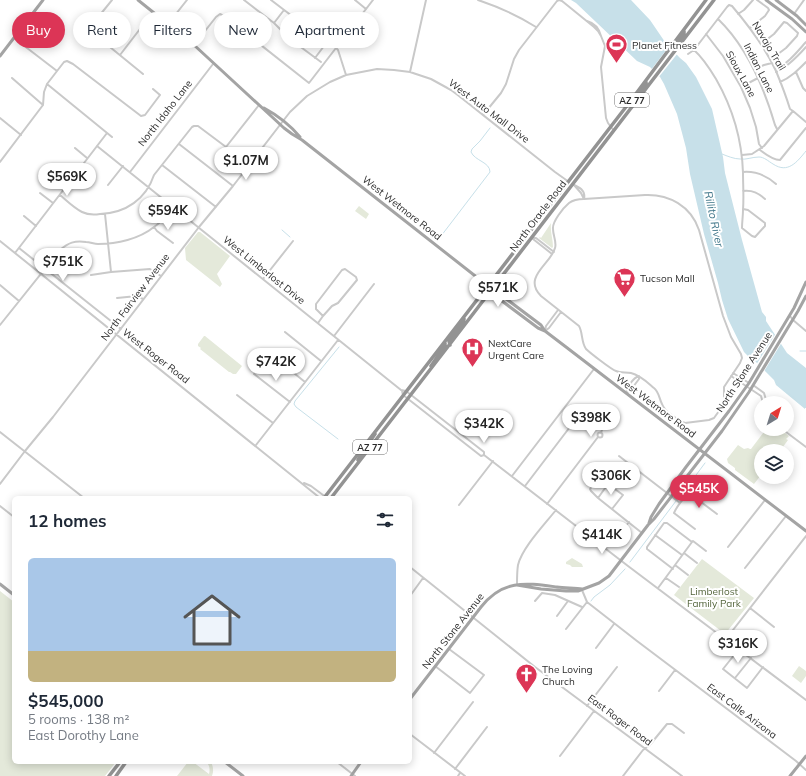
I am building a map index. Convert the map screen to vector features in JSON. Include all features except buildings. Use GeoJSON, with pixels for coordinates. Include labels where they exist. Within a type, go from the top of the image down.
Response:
{"type":"FeatureCollection","features":[{"type":"Feature","properties":{"kind":"highway","name":"North Oracle Road"},"geometry":{"type":"LineString","coordinates":[[326,496],[378,428],[403,392],[445,342],[569,182],[706,0]]}},
{"type":"Feature","properties":{"kind":"highway","name":"North Oracle Road"},"geometry":{"type":"LineString","coordinates":[[333,496],[714,0]]}},
{"type":"Feature","properties":{"kind":"highway"},"geometry":{"type":"LineString","coordinates":[[677,49],[676,46],[684,35],[684,30]]}},
{"type":"Feature","properties":{"kind":"highway"},"geometry":{"type":"LineString","coordinates":[[633,107],[634,101],[646,84],[645,81]]}},
{"type":"Feature","properties":{"kind":"highway"},"geometry":{"type":"LineString","coordinates":[[450,345],[449,341],[463,323],[465,316]]}},
{"type":"Feature","properties":{"kind":"highway"},"geometry":{"type":"LineString","coordinates":[[431,369],[431,365],[445,346],[445,342]]}},
{"type":"Feature","properties":{"kind":"highway"},"geometry":{"type":"LineString","coordinates":[[369,448],[368,444],[374,437],[378,428]]}},
{"type":"Feature","properties":{"kind":"highway"},"geometry":{"type":"LineString","coordinates":[[356,465],[358,458],[366,448],[365,444]]}},
{"type":"Feature","properties":{"kind":"highway"},"geometry":{"type":"LineString","coordinates":[[109,776],[118,764]]}},
{"type":"Feature","properties":{"kind":"highway"},"geometry":{"type":"LineString","coordinates":[[116,776],[125,764]]}},
{"type":"Feature","properties":{"kind":"main road"},"geometry":{"type":"LineString","coordinates":[[34,12],[43,0]]}},
{"type":"Feature","properties":{"kind":"main road","name":"West Wetmore Road"},"geometry":{"type":"LineString","coordinates":[[138,0],[153,12]]}},
{"type":"Feature","properties":{"kind":"main road"},"geometry":{"type":"LineString","coordinates":[[766,0],[792,19],[806,32]]}},
{"type":"Feature","properties":{"kind":"main road"},"geometry":{"type":"LineString","coordinates":[[776,0],[806,25]]}},
{"type":"Feature","properties":{"kind":"main road"},"geometry":{"type":"LineString","coordinates":[[0,56],[12,41]]}},
{"type":"Feature","properties":{"kind":"main road","name":"West Wetmore Road"},"geometry":{"type":"LineString","coordinates":[[197,48],[280,125],[302,140],[488,286],[494,295],[538,328],[545,331],[806,531]]}},
{"type":"Feature","properties":{"kind":"main road","name":"West Wetmore Road"},"geometry":{"type":"LineString","coordinates":[[261,106],[272,112],[294,130],[302,140]]}},
{"type":"Feature","properties":{"kind":"main road","name":"North Stone Avenue"},"geometry":{"type":"LineString","coordinates":[[412,696],[487,599],[496,592],[517,584],[527,587],[578,591],[599,583],[609,576],[642,533],[651,516],[667,493],[749,382],[790,316],[806,282]]}},
{"type":"Feature","properties":{"kind":"main road","name":"North Stone Avenue"},"geometry":{"type":"LineString","coordinates":[[648,524],[654,519],[729,422],[751,389],[806,296]]}},
{"type":"Feature","properties":{"kind":"main road"},"geometry":{"type":"LineString","coordinates":[[0,584],[12,593]]}},
{"type":"Feature","properties":{"kind":"main road"},"geometry":{"type":"LineString","coordinates":[[790,776],[806,756]]}},
{"type":"Feature","properties":{"kind":"main road"},"geometry":{"type":"LineString","coordinates":[[228,764],[243,776]]}},
{"type":"Feature","properties":{"kind":"main road"},"geometry":{"type":"LineString","coordinates":[[353,775],[360,764]]}},
{"type":"Feature","properties":{"kind":"street"},"geometry":{"type":"LineString","coordinates":[[112,0],[89,30],[143,74]]}},
{"type":"Feature","properties":{"kind":"street"},"geometry":{"type":"LineString","coordinates":[[178,12],[187,0]]}},
{"type":"Feature","properties":{"kind":"street"},"geometry":{"type":"LineString","coordinates":[[244,0],[280,29]]}},
{"type":"Feature","properties":{"kind":"street"},"geometry":{"type":"LineString","coordinates":[[271,0],[287,12]]}},
{"type":"Feature","properties":{"kind":"street"},"geometry":{"type":"LineString","coordinates":[[355,0],[366,9]]}},
{"type":"Feature","properties":{"kind":"street"},"geometry":{"type":"LineString","coordinates":[[364,12],[373,0]]}},
{"type":"Feature","properties":{"kind":"street"},"geometry":{"type":"LineString","coordinates":[[410,72],[426,0]]}},
{"type":"Feature","properties":{"kind":"street"},"geometry":{"type":"LineString","coordinates":[[478,0],[500,8],[536,27]]}},
{"type":"Feature","properties":{"kind":"street"},"geometry":{"type":"LineString","coordinates":[[483,115],[501,93],[506,84],[514,59],[519,50],[559,0],[598,31],[601,36],[605,46],[601,67],[606,118],[610,127],[614,131]]}},
{"type":"Feature","properties":{"kind":"street"},"geometry":{"type":"LineString","coordinates":[[688,54],[694,50],[729,5],[732,6],[738,14],[753,0]]}},
{"type":"Feature","properties":{"kind":"street"},"geometry":{"type":"LineString","coordinates":[[750,28],[765,16],[769,10],[757,0]]}},
{"type":"Feature","properties":{"kind":"street"},"geometry":{"type":"LineString","coordinates":[[794,14],[804,0]]}},
{"type":"Feature","properties":{"kind":"street"},"geometry":{"type":"LineString","coordinates":[[274,23],[284,10]]}},
{"type":"Feature","properties":{"kind":"street"},"geometry":{"type":"LineString","coordinates":[[206,30],[220,13],[309,83],[336,48],[346,75]]}},
{"type":"Feature","properties":{"kind":"street","name":"Navajo Trail"},"geometry":{"type":"LineString","coordinates":[[738,14],[750,28],[771,61],[790,109],[793,111]]}},
{"type":"Feature","properties":{"kind":"street","name":"Indian Lane"},"geometry":{"type":"LineString","coordinates":[[718,19],[738,44],[754,70],[778,130]]}},
{"type":"Feature","properties":{"kind":"street"},"geometry":{"type":"LineString","coordinates":[[754,70],[771,61],[786,48],[798,33],[785,22],[774,34],[761,44]]}},
{"type":"Feature","properties":{"kind":"street"},"geometry":{"type":"LineString","coordinates":[[120,55],[139,30]]}},
{"type":"Feature","properties":{"kind":"street","name":"Sioux Lane"},"geometry":{"type":"LineString","coordinates":[[706,34],[723,56],[741,86],[750,108],[761,149]]}},
{"type":"Feature","properties":{"kind":"street"},"geometry":{"type":"LineString","coordinates":[[776,71],[794,56],[806,42]]}},
{"type":"Feature","properties":{"kind":"street"},"geometry":{"type":"LineString","coordinates":[[776,71],[782,69],[797,57],[806,47]]}},
{"type":"Feature","properties":{"kind":"street"},"geometry":{"type":"LineString","coordinates":[[27,48],[57,71]]}},
{"type":"Feature","properties":{"kind":"street"},"geometry":{"type":"LineString","coordinates":[[302,48],[321,62]]}},
{"type":"Feature","properties":{"kind":"street"},"geometry":{"type":"LineString","coordinates":[[315,58],[322,48]]}},
{"type":"Feature","properties":{"kind":"street"},"geometry":{"type":"LineString","coordinates":[[694,50],[701,57],[714,77],[726,101],[736,128],[742,156],[743,172],[744,209],[742,228],[755,237],[765,226],[764,222],[748,210],[744,209]]}},
{"type":"Feature","properties":{"kind":"street"},"geometry":{"type":"LineString","coordinates":[[0,162],[43,105],[44,92],[47,84],[67,59],[139,116],[142,117],[145,115],[160,96],[153,89]]}},
{"type":"Feature","properties":{"kind":"street"},"geometry":{"type":"LineString","coordinates":[[780,82],[796,72],[806,62]]}},
{"type":"Feature","properties":{"kind":"street","name":"North Idaho Lane"},"geometry":{"type":"LineString","coordinates":[[130,172],[214,64]]}},
{"type":"Feature","properties":{"kind":"street","name":"West Auto Mall Drive"},"geometry":{"type":"LineString","coordinates":[[283,121],[307,96],[330,82],[346,75],[377,69],[410,72],[451,90],[555,172],[583,191],[584,198]]}},
{"type":"Feature","properties":{"kind":"street"},"geometry":{"type":"LineString","coordinates":[[796,72],[803,88],[806,91]]}},
{"type":"Feature","properties":{"kind":"street"},"geometry":{"type":"LineString","coordinates":[[12,78],[43,105]]}},
{"type":"Feature","properties":{"kind":"street"},"geometry":{"type":"LineString","coordinates":[[741,86],[758,78]]}},
{"type":"Feature","properties":{"kind":"street"},"geometry":{"type":"LineString","coordinates":[[47,84],[112,136]]}},
{"type":"Feature","properties":{"kind":"street"},"geometry":{"type":"LineString","coordinates":[[226,147],[261,106]]}},
{"type":"Feature","properties":{"kind":"street"},"geometry":{"type":"LineString","coordinates":[[742,156],[752,154],[761,149],[793,111],[806,122]]}},
{"type":"Feature","properties":{"kind":"street"},"geometry":{"type":"LineString","coordinates":[[0,118],[21,135]]}},
{"type":"Feature","properties":{"kind":"street","name":"North Fairview Avenue"},"geometry":{"type":"LineString","coordinates":[[0,484],[283,121]]}},
{"type":"Feature","properties":{"kind":"street"},"geometry":{"type":"LineString","coordinates":[[60,195],[82,212],[89,214],[105,214],[121,211],[139,200],[149,187],[154,175],[194,126],[198,126],[249,165]]}},
{"type":"Feature","properties":{"kind":"street"},"geometry":{"type":"LineString","coordinates":[[761,149],[763,152],[776,160],[780,160],[806,128]]}},
{"type":"Feature","properties":{"kind":"street"},"geometry":{"type":"LineString","coordinates":[[15,253],[107,133]]}},
{"type":"Feature","properties":{"kind":"street"},"geometry":{"type":"LineString","coordinates":[[179,144],[233,186]]}},
{"type":"Feature","properties":{"kind":"street","name":"West Limberlost Drive"},"geometry":{"type":"LineString","coordinates":[[97,146],[318,323],[446,429],[481,456],[484,455]]}},
{"type":"Feature","properties":{"kind":"street"},"geometry":{"type":"LineString","coordinates":[[75,148],[88,158]]}},
{"type":"Feature","properties":{"kind":"street"},"geometry":{"type":"LineString","coordinates":[[162,165],[216,207]]}},
{"type":"Feature","properties":{"kind":"street"},"geometry":{"type":"LineString","coordinates":[[108,185],[123,166]]}},
{"type":"Feature","properties":{"kind":"street"},"geometry":{"type":"LineString","coordinates":[[57,170],[71,180]]}},
{"type":"Feature","properties":{"kind":"street"},"geometry":{"type":"LineString","coordinates":[[743,172],[751,171],[759,173],[768,177],[776,184]]}},
{"type":"Feature","properties":{"kind":"street"},"geometry":{"type":"LineString","coordinates":[[743,191],[758,193],[765,199]]}},
{"type":"Feature","properties":{"kind":"street"},"geometry":{"type":"LineString","coordinates":[[40,193],[53,203]]}},
{"type":"Feature","properties":{"kind":"street"},"geometry":{"type":"LineString","coordinates":[[664,196],[677,202],[688,211],[694,219],[725,321],[731,337],[742,355],[740,363],[724,389],[724,405],[714,418],[710,420],[686,423],[681,422],[665,410],[656,390],[639,376],[614,370],[588,351],[584,345],[579,326],[539,295],[536,290],[535,280],[537,274],[553,253],[556,246],[553,229],[555,220],[570,203],[584,198],[664,196]]}},
{"type":"Feature","properties":{"kind":"street"},"geometry":{"type":"LineString","coordinates":[[1,323],[60,250],[67,244],[85,241],[97,244],[128,240],[154,227],[173,207]]}},
{"type":"Feature","properties":{"kind":"street"},"geometry":{"type":"LineString","coordinates":[[105,214],[111,272]]}},
{"type":"Feature","properties":{"kind":"street"},"geometry":{"type":"LineString","coordinates":[[24,216],[36,226]]}},
{"type":"Feature","properties":{"kind":"street"},"geometry":{"type":"LineString","coordinates":[[154,227],[173,244]]}},
{"type":"Feature","properties":{"kind":"street"},"geometry":{"type":"LineString","coordinates":[[70,238],[72,242]]}},
{"type":"Feature","properties":{"kind":"street"},"geometry":{"type":"LineString","coordinates":[[532,238],[536,238],[553,253]]}},
{"type":"Feature","properties":{"kind":"street","name":"West Roger Road"},"geometry":{"type":"LineString","coordinates":[[0,241],[256,445],[318,496]]}},
{"type":"Feature","properties":{"kind":"street"},"geometry":{"type":"LineString","coordinates":[[263,279],[293,241]]}},
{"type":"Feature","properties":{"kind":"street","name":"West Roger Road"},"geometry":{"type":"LineString","coordinates":[[19,248],[121,329]]}},
{"type":"Feature","properties":{"kind":"street"},"geometry":{"type":"LineString","coordinates":[[91,275],[150,269],[161,276]]}},
{"type":"Feature","properties":{"kind":"street"},"geometry":{"type":"LineString","coordinates":[[318,323],[332,306],[338,303],[356,280],[356,277],[345,270],[342,270],[316,304],[316,309],[323,316]]}},
{"type":"Feature","properties":{"kind":"street"},"geometry":{"type":"LineString","coordinates":[[334,336],[374,284]]}},
{"type":"Feature","properties":{"kind":"street"},"geometry":{"type":"LineString","coordinates":[[0,285],[19,301]]}},
{"type":"Feature","properties":{"kind":"street"},"geometry":{"type":"LineString","coordinates":[[117,298],[137,296],[143,299]]}},
{"type":"Feature","properties":{"kind":"street"},"geometry":{"type":"LineString","coordinates":[[545,331],[546,326],[558,310]]}},
{"type":"Feature","properties":{"kind":"street"},"geometry":{"type":"LineString","coordinates":[[545,331],[561,312]]}},
{"type":"Feature","properties":{"kind":"street"},"geometry":{"type":"LineString","coordinates":[[790,316],[806,331]]}},
{"type":"Feature","properties":{"kind":"street"},"geometry":{"type":"LineString","coordinates":[[285,332],[321,361]]}},
{"type":"Feature","properties":{"kind":"street"},"geometry":{"type":"LineString","coordinates":[[256,445],[338,340]]}},
{"type":"Feature","properties":{"kind":"street"},"geometry":{"type":"LineString","coordinates":[[269,353],[305,382]]}},
{"type":"Feature","properties":{"kind":"street"},"geometry":{"type":"LineString","coordinates":[[512,476],[594,369]]}},
{"type":"Feature","properties":{"kind":"street"},"geometry":{"type":"LineString","coordinates":[[733,373],[749,382],[764,393],[765,396]]}},
{"type":"Feature","properties":{"kind":"street"},"geometry":{"type":"LineString","coordinates":[[254,374],[290,402]]}},
{"type":"Feature","properties":{"kind":"street"},"geometry":{"type":"LineString","coordinates":[[626,393],[630,391],[639,379],[639,376]]}},
{"type":"Feature","properties":{"kind":"street"},"geometry":{"type":"LineString","coordinates":[[731,376],[761,396]]}},
{"type":"Feature","properties":{"kind":"street","name":"West Limberlost Drive"},"geometry":{"type":"LineString","coordinates":[[403,392],[484,452],[484,455],[621,561],[806,700]]}},
{"type":"Feature","properties":{"kind":"street"},"geometry":{"type":"LineString","coordinates":[[237,395],[273,423]]}},
{"type":"Feature","properties":{"kind":"street"},"geometry":{"type":"LineString","coordinates":[[525,486],[576,419],[575,418],[577,415],[579,416],[585,412],[603,426],[601,433],[598,433],[598,437],[547,504]]}},
{"type":"Feature","properties":{"kind":"street"},"geometry":{"type":"LineString","coordinates":[[446,429],[451,427]]}},
{"type":"Feature","properties":{"kind":"street"},"geometry":{"type":"LineString","coordinates":[[0,432],[81,496]]}},
{"type":"Feature","properties":{"kind":"street"},"geometry":{"type":"LineString","coordinates":[[791,436],[806,447]]}},
{"type":"Feature","properties":{"kind":"street"},"geometry":{"type":"LineString","coordinates":[[468,446],[473,444]]}},
{"type":"Feature","properties":{"kind":"street"},"geometry":{"type":"LineString","coordinates":[[619,456],[680,503]]}},
{"type":"Feature","properties":{"kind":"street"},"geometry":{"type":"LineString","coordinates":[[459,505],[493,462]]}},
{"type":"Feature","properties":{"kind":"street"},"geometry":{"type":"LineString","coordinates":[[602,473],[590,489],[591,491],[642,533]]}},
{"type":"Feature","properties":{"kind":"street","name":"West Roger Road"},"geometry":{"type":"LineString","coordinates":[[302,483],[311,486],[324,496]]}},
{"type":"Feature","properties":{"kind":"street"},"geometry":{"type":"LineString","coordinates":[[598,498],[608,484],[623,495],[612,509]]}},
{"type":"Feature","properties":{"kind":"street"},"geometry":{"type":"LineString","coordinates":[[696,529],[674,513],[689,493],[717,514]]}},
{"type":"Feature","properties":{"kind":"street"},"geometry":{"type":"LineString","coordinates":[[728,547],[765,500]]}},
{"type":"Feature","properties":{"kind":"street"},"geometry":{"type":"LineString","coordinates":[[0,506],[12,515]]}},
{"type":"Feature","properties":{"kind":"street"},"geometry":{"type":"LineString","coordinates":[[517,584],[518,567],[521,557],[556,510]]}},
{"type":"Feature","properties":{"kind":"street"},"geometry":{"type":"LineString","coordinates":[[745,568],[786,516]]}},
{"type":"Feature","properties":{"kind":"street"},"geometry":{"type":"LineString","coordinates":[[610,546],[628,522]]}},
{"type":"Feature","properties":{"kind":"street"},"geometry":{"type":"LineString","coordinates":[[673,569],[647,547],[664,523],[667,523],[706,551]]}},
{"type":"Feature","properties":{"kind":"street"},"geometry":{"type":"LineString","coordinates":[[655,535],[682,555]]}},
{"type":"Feature","properties":{"kind":"street"},"geometry":{"type":"LineString","coordinates":[[726,639],[806,536]]}},
{"type":"Feature","properties":{"kind":"street"},"geometry":{"type":"LineString","coordinates":[[658,588],[692,542]]}},
{"type":"Feature","properties":{"kind":"street"},"geometry":{"type":"LineString","coordinates":[[684,553],[697,563]]}},
{"type":"Feature","properties":{"kind":"street"},"geometry":{"type":"LineString","coordinates":[[675,565],[688,575]]}},
{"type":"Feature","properties":{"kind":"street"},"geometry":{"type":"LineString","coordinates":[[412,569],[473,617]]}},
{"type":"Feature","properties":{"kind":"street"},"geometry":{"type":"LineString","coordinates":[[412,593],[423,578]]}},
{"type":"Feature","properties":{"kind":"street"},"geometry":{"type":"LineString","coordinates":[[666,578],[678,587]]}},
{"type":"Feature","properties":{"kind":"street"},"geometry":{"type":"LineString","coordinates":[[566,629],[587,602],[582,589]]}},
{"type":"Feature","properties":{"kind":"street"},"geometry":{"type":"LineString","coordinates":[[535,600],[542,593],[555,594],[582,607]]}},
{"type":"Feature","properties":{"kind":"street"},"geometry":{"type":"LineString","coordinates":[[557,616],[568,601]]}},
{"type":"Feature","properties":{"kind":"street","name":"East Calle Arizona"},"geometry":{"type":"LineString","coordinates":[[587,602],[806,770]]}},
{"type":"Feature","properties":{"kind":"street"},"geometry":{"type":"LineString","coordinates":[[750,608],[774,627]]}},
{"type":"Feature","properties":{"kind":"street","name":"East Roger Road"},"geometry":{"type":"LineString","coordinates":[[473,617],[535,667],[682,776]]}},
{"type":"Feature","properties":{"kind":"street"},"geometry":{"type":"LineString","coordinates":[[596,648],[614,624]]}},
{"type":"Feature","properties":{"kind":"street"},"geometry":{"type":"LineString","coordinates":[[435,666],[470,693],[484,675],[449,649]]}},
{"type":"Feature","properties":{"kind":"street"},"geometry":{"type":"LineString","coordinates":[[739,649],[723,669],[747,688],[763,667]]}},
{"type":"Feature","properties":{"kind":"street"},"geometry":{"type":"LineString","coordinates":[[735,678],[751,658]]}},
{"type":"Feature","properties":{"kind":"street"},"geometry":{"type":"LineString","coordinates":[[587,706],[617,667]]}},
{"type":"Feature","properties":{"kind":"street"},"geometry":{"type":"LineString","coordinates":[[660,691],[675,670]]}},
{"type":"Feature","properties":{"kind":"street"},"geometry":{"type":"LineString","coordinates":[[434,753],[473,702]]}},
{"type":"Feature","properties":{"kind":"street"},"geometry":{"type":"LineString","coordinates":[[560,756],[594,711]]}},
{"type":"Feature","properties":{"kind":"street"},"geometry":{"type":"LineString","coordinates":[[625,775],[643,750],[650,745],[667,724],[672,724],[684,733]]}},
{"type":"Feature","properties":{"kind":"street"},"geometry":{"type":"LineString","coordinates":[[455,769],[487,727]]}},
{"type":"Feature","properties":{"kind":"street"},"geometry":{"type":"LineString","coordinates":[[412,736],[464,776]]}},
{"type":"Feature","properties":{"kind":"street"},"geometry":{"type":"LineString","coordinates":[[339,764],[353,775]]}},
{"type":"Feature","properties":{"kind":"green space"},"geometry":{"type":"Polygon","coordinates":[[[359,206],[369,214],[366,219],[355,211],[359,206]]]}},
{"type":"Feature","properties":{"kind":"green space"},"geometry":{"type":"Polygon","coordinates":[[[551,223],[553,247],[552,248],[539,238],[541,238],[551,223]]]}},
{"type":"Feature","properties":{"kind":"green space"},"geometry":{"type":"Polygon","coordinates":[[[198,232],[230,256],[217,274],[222,284],[220,287],[186,260],[185,248],[198,232]]]}},
{"type":"Feature","properties":{"kind":"green space"},"geometry":{"type":"Polygon","coordinates":[[[204,336],[242,366],[236,374],[229,372],[200,349],[201,348],[198,344],[204,336]]]}},
{"type":"Feature","properties":{"kind":"green space"},"geometry":{"type":"Polygon","coordinates":[[[761,436],[789,436],[786,439],[788,440],[785,444],[755,444],[761,436]]]}},
{"type":"Feature","properties":{"kind":"green space"},"geometry":{"type":"Polygon","coordinates":[[[738,445],[744,449],[751,449],[754,445],[754,484],[735,470],[735,468],[728,463],[727,459],[738,445]]]}},
{"type":"Feature","properties":{"kind":"green space"},"geometry":{"type":"Polygon","coordinates":[[[572,558],[582,564],[583,567],[572,567],[566,564],[566,562],[572,558]]]}},
{"type":"Feature","properties":{"kind":"green space","name":"Limberlost Family Park"},"geometry":{"type":"Polygon","coordinates":[[[702,559],[754,598],[725,634],[674,595],[702,559]]]}},
{"type":"Feature","properties":{"kind":"green space"},"geometry":{"type":"Polygon","coordinates":[[[0,591],[12,600],[12,764],[114,764],[105,776],[0,776],[0,591]]]}},
{"type":"Feature","properties":{"kind":"green space"},"geometry":{"type":"Polygon","coordinates":[[[799,666],[806,671],[806,676],[801,683],[792,676],[799,666]]]}},
{"type":"Feature","properties":{"kind":"green space"},"geometry":{"type":"Polygon","coordinates":[[[186,764],[196,764],[209,774],[210,771],[207,764],[212,765],[212,776],[177,776],[186,764]]]}},
{"type":"Feature","properties":{"kind":"water","name":"Rillito River"},"geometry":{"type":"Polygon","coordinates":[[[571,0],[631,0],[650,20],[665,42],[686,63],[696,77],[712,109],[723,157],[725,173],[762,312],[766,317],[766,321],[787,353],[806,368],[805,409],[794,400],[794,396],[789,396],[776,385],[774,380],[744,352],[728,319],[704,234],[690,174],[686,148],[677,114],[664,84],[660,77],[650,67],[637,61],[571,0]]]}},
{"type":"Feature","properties":{"kind":"pier"},"geometry":{"type":"Polygon","coordinates":[[[670,45],[678,53],[658,78],[651,70],[670,45]]]}},
{"type":"Feature","properties":{"kind":"pier"},"geometry":{"type":"Polygon","coordinates":[[[776,333],[782,342],[763,373],[756,365],[776,333]]]}},
{"type":"Feature","properties":{"kind":"waterway"},"geometry":{"type":"LineString","coordinates":[[438,240],[490,172],[488,166],[476,158],[471,152],[490,128]]}},
{"type":"Feature","properties":{"kind":"waterway"},"geometry":{"type":"LineString","coordinates":[[722,154],[738,159],[761,157],[778,167],[783,168],[796,163],[806,151]]}},
{"type":"Feature","properties":{"kind":"waterway"},"geometry":{"type":"LineString","coordinates":[[282,230],[290,237]]}},
{"type":"Feature","properties":{"kind":"waterway"},"geometry":{"type":"LineString","coordinates":[[338,439],[294,404],[339,347]]}},
{"type":"Feature","properties":{"kind":"waterway"},"geometry":{"type":"LineString","coordinates":[[800,351],[806,351]]}},
{"type":"Feature","properties":{"kind":"waterway"},"geometry":{"type":"LineString","coordinates":[[679,498],[705,463]]}},
{"type":"Feature","properties":{"kind":"waterway"},"geometry":{"type":"LineString","coordinates":[[630,562],[676,501]]}},
{"type":"Feature","properties":{"kind":"waterway"},"geometry":{"type":"LineString","coordinates":[[591,601],[610,585],[625,569]]}},
{"type":"Feature","properties":{"kind":"place","name":"Planet Fitness"},"geometry":{"type":"Point","coordinates":[616,64]}},
{"type":"Feature","properties":{"kind":"place","name":"Tucson Mall"},"geometry":{"type":"Point","coordinates":[624,298]}},
{"type":"Feature","properties":{"kind":"place","name":"NextCare Urgent Care"},"geometry":{"type":"Point","coordinates":[473,368]}},
{"type":"Feature","properties":{"kind":"place","name":"The Loving Church"},"geometry":{"type":"Point","coordinates":[527,694]}}]}
